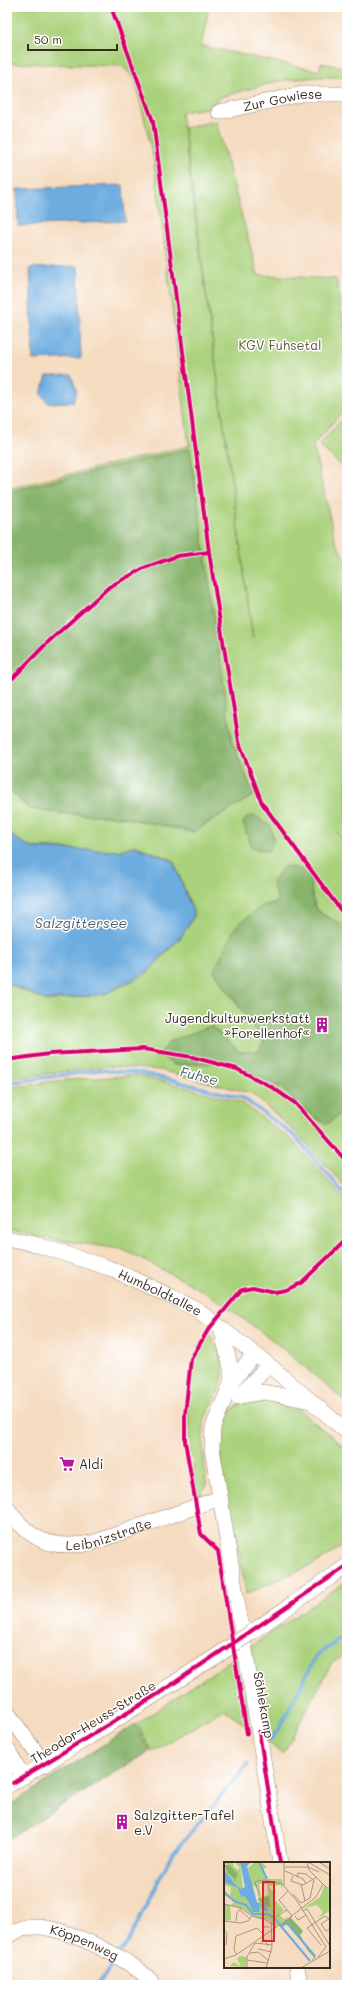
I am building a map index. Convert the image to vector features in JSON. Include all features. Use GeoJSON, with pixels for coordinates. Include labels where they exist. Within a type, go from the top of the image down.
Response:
{"type":"FeatureCollection","features":[{"type":"Feature","properties":{"kind":"street","name":"Zur Gowiese"},"geometry":{"type":"LineString","coordinates":[[219,112],[302,94],[347,94]]}},
{"type":"Feature","properties":{"kind":"street","name":"Humboldtallee"},"geometry":{"type":"LineString","coordinates":[[7,1238],[38,1245],[109,1268],[193,1308],[269,1365],[347,1432]]}},
{"type":"Feature","properties":{"kind":"street"},"geometry":{"type":"LineString","coordinates":[[221,1328],[230,1363],[232,1383]]}},
{"type":"Feature","properties":{"kind":"street","name":"Söhlekamp"},"geometry":{"type":"LineString","coordinates":[[254,1354],[232,1383],[220,1408],[213,1426],[212,1448],[280,1862]]}},
{"type":"Feature","properties":{"kind":"street"},"geometry":{"type":"LineString","coordinates":[[220,1408],[240,1396],[269,1365]]}},
{"type":"Feature","properties":{"kind":"street"},"geometry":{"type":"LineString","coordinates":[[240,1396],[264,1392],[312,1401]]}},
{"type":"Feature","properties":{"kind":"street","name":"Leibnizstraße"},"geometry":{"type":"LineString","coordinates":[[7,1508],[19,1525],[33,1536],[56,1545],[75,1546],[92,1543],[220,1498]]}},
{"type":"Feature","properties":{"kind":"street","name":"Theodor-Heuss-Straße"},"geometry":{"type":"LineString","coordinates":[[7,1786],[45,1765],[218,1655],[347,1566]]}},
{"type":"Feature","properties":{"kind":"street"},"geometry":{"type":"LineString","coordinates":[[7,1712],[45,1765]]}},
{"type":"Feature","properties":{"kind":"street"},"geometry":{"type":"LineString","coordinates":[[7,1748],[23,1777]]}},
{"type":"Feature","properties":{"kind":"street","name":"Köppenweg"},"geometry":{"type":"LineString","coordinates":[[7,1936],[17,1930],[36,1927],[49,1928],[66,1933],[106,1950],[145,1974],[154,1985]]}},
{"type":"Feature","properties":{"kind":"street"},"geometry":{"type":"LineString","coordinates":[[297,1968],[300,1985]]}},
{"type":"Feature","properties":{"kind":"green space","name":"KGV Fuhsetal"},"geometry":{"type":"Polygon","coordinates":[[[7,7],[209,7],[201,46],[319,71],[321,63],[347,68],[347,77],[318,77],[278,81],[221,97],[207,108],[181,112],[253,639],[184,128],[216,121],[258,275],[336,279],[347,342],[347,407],[313,445],[335,540],[347,564],[347,845],[336,831],[347,846],[347,935],[342,925],[319,912],[312,899],[310,878],[302,870],[278,902],[262,906],[214,971],[264,1042],[259,1052],[240,1052],[211,1026],[174,1065],[225,1062],[280,1087],[314,1117],[326,1124],[347,1109],[347,1189],[298,1134],[251,1093],[160,1070],[107,1066],[7,1079],[7,984],[47,1001],[105,994],[147,974],[181,937],[195,915],[173,860],[134,845],[118,851],[29,847],[7,832],[7,786],[27,808],[58,813],[122,817],[193,832],[254,795],[232,742],[190,449],[7,492],[7,489],[189,446],[154,161],[135,78],[122,66],[7,63],[7,7]]]}},
{"type":"Feature","properties":{"kind":"green space"},"geometry":{"type":"Polygon","coordinates":[[[347,414],[347,463],[343,467],[319,445],[347,414]]]}},
{"type":"Feature","properties":{"kind":"green space"},"geometry":{"type":"Polygon","coordinates":[[[190,449],[232,742],[254,795],[193,832],[122,817],[58,813],[27,808],[7,786],[7,492],[190,449]]]}},
{"type":"Feature","properties":{"kind":"green space"},"geometry":{"type":"Polygon","coordinates":[[[255,816],[270,825],[274,840],[268,851],[252,848],[243,823],[247,817],[255,816]]]}},
{"type":"Feature","properties":{"kind":"green space"},"geometry":{"type":"Polygon","coordinates":[[[284,866],[300,869],[307,874],[311,884],[315,907],[321,914],[341,924],[347,937],[342,961],[347,964],[347,1109],[327,1124],[314,1117],[280,1087],[225,1062],[174,1065],[159,1055],[170,1041],[211,1026],[240,1052],[259,1051],[264,1041],[214,971],[236,926],[262,906],[278,902],[272,882],[284,866]]]}},
{"type":"Feature","properties":{"kind":"green space"},"geometry":{"type":"Polygon","coordinates":[[[138,1075],[241,1102],[293,1141],[347,1202],[347,1403],[274,1341],[213,1297],[185,1281],[121,1249],[45,1238],[7,1230],[7,1088],[55,1081],[138,1075]]]}},
{"type":"Feature","properties":{"kind":"green space"},"geometry":{"type":"Polygon","coordinates":[[[207,1335],[210,1335],[222,1360],[223,1374],[218,1391],[204,1423],[203,1439],[206,1487],[198,1496],[188,1428],[188,1392],[194,1359],[207,1335]]]}},
{"type":"Feature","properties":{"kind":"green space"},"geometry":{"type":"Polygon","coordinates":[[[253,1398],[290,1403],[347,1449],[347,1543],[320,1561],[246,1594],[221,1467],[220,1437],[222,1425],[227,1415],[243,1402],[253,1398]]]}},
{"type":"Feature","properties":{"kind":"green space"},"geometry":{"type":"Polygon","coordinates":[[[347,1581],[347,1653],[331,1664],[283,1754],[224,1709],[152,1752],[137,1724],[347,1581]]]}},
{"type":"Feature","properties":{"kind":"green space"},"geometry":{"type":"Polygon","coordinates":[[[135,1724],[150,1751],[7,1840],[7,1807],[135,1724]]]}},
{"type":"Feature","properties":{"kind":"water"},"geometry":{"type":"Polygon","coordinates":[[[123,185],[125,221],[18,226],[17,189],[123,185]]]}},
{"type":"Feature","properties":{"kind":"water"},"geometry":{"type":"Polygon","coordinates":[[[78,266],[81,358],[33,360],[30,268],[78,266]]]}},
{"type":"Feature","properties":{"kind":"water"},"geometry":{"type":"Polygon","coordinates":[[[71,375],[77,391],[73,402],[48,403],[41,394],[47,376],[71,375]]]}},
{"type":"Feature","properties":{"kind":"water","name":"Salzgittersee"},"geometry":{"type":"Polygon","coordinates":[[[7,833],[31,848],[120,851],[134,846],[173,861],[194,915],[181,936],[147,972],[104,994],[46,1000],[7,983],[7,833]]]}},
{"type":"Feature","properties":{"kind":"waterway","name":"Fuhse"},"geometry":{"type":"LineString","coordinates":[[7,1083],[100,1070],[142,1073],[243,1098],[296,1137],[347,1197]]}},
{"type":"Feature","properties":{"kind":"waterway"},"geometry":{"type":"LineString","coordinates":[[270,1740],[279,1729],[316,1656],[347,1634]]}},
{"type":"Feature","properties":{"kind":"waterway"},"geometry":{"type":"LineString","coordinates":[[119,1954],[125,1947],[171,1856],[248,1764]]}},
{"type":"Feature","properties":{"kind":"waterway"},"geometry":{"type":"LineString","coordinates":[[98,1985],[115,1959]]}},
{"type":"Feature","properties":{"kind":"cycle path"},"geometry":{"type":"LineString","coordinates":[[111,7],[153,121],[209,552],[239,742],[262,803],[347,919]]}},
{"type":"Feature","properties":{"kind":"cycle path"},"geometry":{"type":"LineString","coordinates":[[7,684],[47,643],[109,587],[144,568],[177,556],[209,552]]}},
{"type":"Feature","properties":{"kind":"cycle path"},"geometry":{"type":"LineString","coordinates":[[7,1060],[49,1054],[143,1049],[192,1057],[237,1069],[270,1086],[295,1103],[347,1162]]}},
{"type":"Feature","properties":{"kind":"cycle path"},"geometry":{"type":"LineString","coordinates":[[247,1734],[218,1551],[201,1534],[185,1441],[185,1415],[191,1359],[208,1330],[242,1289],[253,1287],[275,1292],[286,1290],[301,1283],[347,1239]]}},
{"type":"Feature","properties":{"kind":"cycle path"},"geometry":{"type":"LineString","coordinates":[[13,1783],[158,1694],[347,1566]]}},
{"type":"Feature","properties":{"kind":"cycle path"},"geometry":{"type":"LineString","coordinates":[[259,1732],[280,1862]]}},
{"type":"Feature","properties":{"kind":"place","name":"Jugendkulturwerkstatt »Forellenhof«"},"geometry":{"type":"Point","coordinates":[322,1025]}},
{"type":"Feature","properties":{"kind":"place","name":"Aldi"},"geometry":{"type":"Point","coordinates":[67,1464]}},
{"type":"Feature","properties":{"kind":"place","name":"Salzgitter-Tafel e.V"},"geometry":{"type":"Point","coordinates":[122,1822]}}]}
